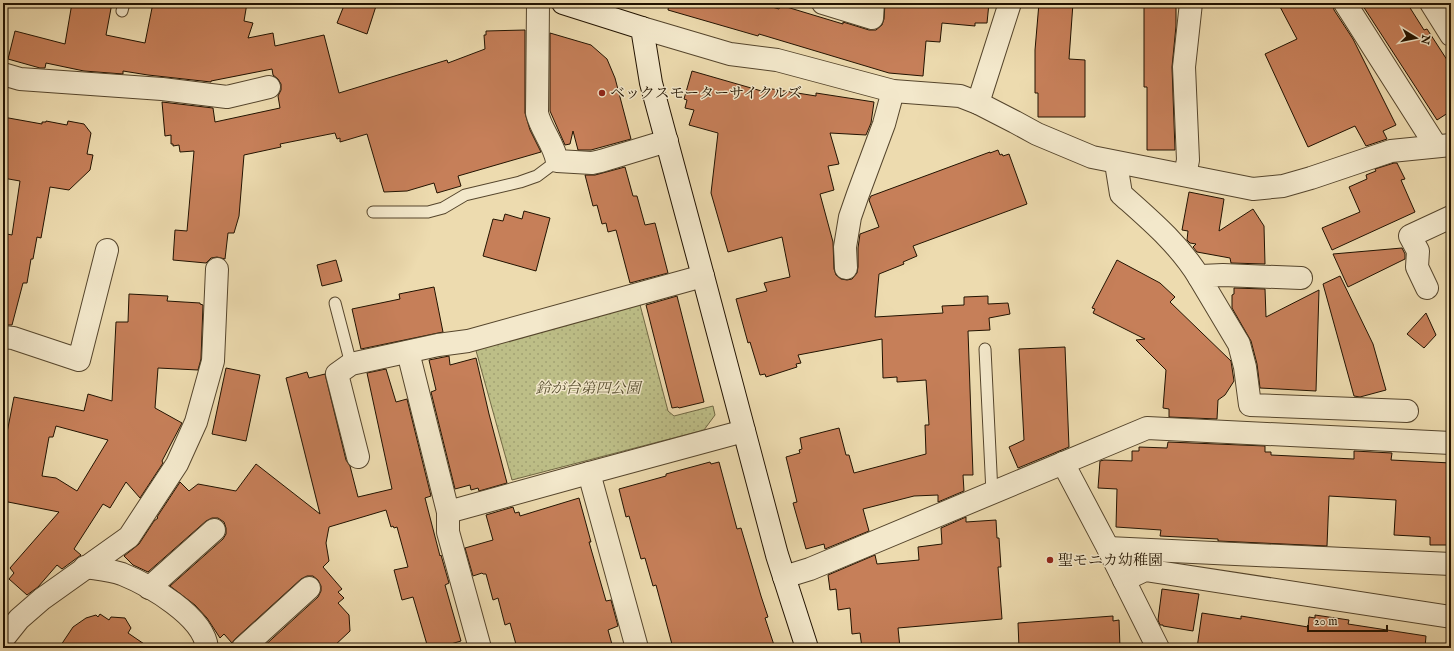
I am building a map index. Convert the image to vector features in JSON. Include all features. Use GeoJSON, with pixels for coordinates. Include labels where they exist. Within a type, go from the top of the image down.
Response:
{"type":"FeatureCollection","features":[{"type":"Feature","properties":{"kind":"street"},"geometry":{"type":"LineString","coordinates":[[538,3],[537,113],[539,123],[556,153],[557,161],[592,163],[601,162],[667,142]]}},
{"type":"Feature","properties":{"kind":"street"},"geometry":{"type":"LineString","coordinates":[[563,3],[730,54],[777,60],[893,91],[960,96],[978,103],[1038,134],[1092,157],[1116,163],[1253,189],[1283,186],[1391,151],[1443,145],[1345,3]]}},
{"type":"Feature","properties":{"kind":"street"},"geometry":{"type":"LineString","coordinates":[[823,3],[872,18],[873,3]]}},
{"type":"Feature","properties":{"kind":"street"},"geometry":{"type":"LineString","coordinates":[[978,103],[1010,3]]}},
{"type":"Feature","properties":{"kind":"street"},"geometry":{"type":"LineString","coordinates":[[1185,175],[1188,160],[1184,67],[1191,3]]}},
{"type":"Feature","properties":{"kind":"street"},"geometry":{"type":"LineString","coordinates":[[1431,3],[1451,35]]}},
{"type":"Feature","properties":{"kind":"street"},"geometry":{"type":"LineString","coordinates":[[642,28],[651,83],[784,577],[807,648]]}},
{"type":"Feature","properties":{"kind":"street"},"geometry":{"type":"LineString","coordinates":[[3,74],[20,79],[162,89],[227,97],[268,87]]}},
{"type":"Feature","properties":{"kind":"street"},"geometry":{"type":"LineString","coordinates":[[846,268],[845,247],[850,217],[884,124],[893,91]]}},
{"type":"Feature","properties":{"kind":"street"},"geometry":{"type":"LineString","coordinates":[[1116,163],[1121,194],[1154,224],[1190,262],[1238,344],[1245,367],[1250,405],[1407,411]]}},
{"type":"Feature","properties":{"kind":"street"},"geometry":{"type":"LineString","coordinates":[[1427,288],[1416,267],[1418,251],[1410,236],[1451,217]]}},
{"type":"Feature","properties":{"kind":"street"},"geometry":{"type":"LineString","coordinates":[[3,338],[13,338],[79,360],[107,250]]}},
{"type":"Feature","properties":{"kind":"street"},"geometry":{"type":"LineString","coordinates":[[3,639],[19,619],[36,604],[85,567],[129,537],[177,464],[202,404],[213,361],[217,269]]}},
{"type":"Feature","properties":{"kind":"street"},"geometry":{"type":"LineString","coordinates":[[1199,278],[1201,276],[1223,275],[1301,278]]}},
{"type":"Feature","properties":{"kind":"street"},"geometry":{"type":"LineString","coordinates":[[358,458],[337,374],[351,364],[438,345],[468,341],[703,276]]}},
{"type":"Feature","properties":{"kind":"street"},"geometry":{"type":"LineString","coordinates":[[408,352],[448,512],[448,532],[480,648]]}},
{"type":"Feature","properties":{"kind":"street"},"geometry":{"type":"LineString","coordinates":[[784,577],[810,570],[1148,428],[1451,443]]}},
{"type":"Feature","properties":{"kind":"street"},"geometry":{"type":"LineString","coordinates":[[448,512],[744,431]]}},
{"type":"Feature","properties":{"kind":"street"},"geometry":{"type":"LineString","coordinates":[[1063,463],[1108,548],[1158,648]]}},
{"type":"Feature","properties":{"kind":"street"},"geometry":{"type":"LineString","coordinates":[[588,473],[637,648]]}},
{"type":"Feature","properties":{"kind":"street"},"geometry":{"type":"LineString","coordinates":[[149,588],[214,530]]}},
{"type":"Feature","properties":{"kind":"street"},"geometry":{"type":"LineString","coordinates":[[1108,548],[1451,564]]}},
{"type":"Feature","properties":{"kind":"street"},"geometry":{"type":"LineString","coordinates":[[85,567],[122,574],[149,588],[182,610],[196,622],[207,640],[208,648]]}},
{"type":"Feature","properties":{"kind":"street"},"geometry":{"type":"LineString","coordinates":[[1124,580],[1145,570],[1451,617]]}},
{"type":"Feature","properties":{"kind":"street"},"geometry":{"type":"LineString","coordinates":[[243,648],[308,588]]}},
{"type":"Feature","properties":{"kind":"lane"},"geometry":{"type":"LineString","coordinates":[[373,212],[436,211],[465,195],[520,182],[536,176],[557,161]]}},
{"type":"Feature","properties":{"kind":"lane"},"geometry":{"type":"LineString","coordinates":[[335,303],[351,364]]}},
{"type":"Feature","properties":{"kind":"lane"},"geometry":{"type":"LineString","coordinates":[[984,349],[992,493]]}},
{"type":"Feature","properties":{"kind":"green space","name":"鈴が台第四公園"},"geometry":{"type":"Polygon","coordinates":[[[639,301],[668,411],[674,416],[713,406],[715,415],[704,430],[512,480],[475,347],[639,301]]]}},
{"type":"Feature","properties":{"kind":"building"},"geometry":{"type":"Polygon","coordinates":[[[72,3],[112,3],[106,35],[145,43],[153,3],[247,3],[244,21],[253,23],[248,38],[273,33],[275,46],[324,35],[339,93],[447,60],[448,63],[485,49],[484,35],[486,35],[486,31],[525,30],[525,113],[530,130],[541,152],[458,176],[461,186],[437,193],[434,183],[407,191],[384,192],[367,134],[340,142],[340,138],[337,139],[335,133],[280,144],[281,147],[244,155],[239,216],[234,233],[228,233],[225,259],[217,257],[211,258],[206,263],[173,260],[175,230],[187,231],[194,151],[180,152],[179,145],[173,146],[173,144],[171,144],[171,135],[165,136],[162,102],[213,108],[215,122],[280,108],[278,96],[281,90],[281,84],[273,75],[272,69],[211,82],[123,71],[123,74],[84,71],[46,63],[45,68],[40,68],[8,59],[15,31],[65,44],[72,3]]]}},
{"type":"Feature","properties":{"kind":"building"},"geometry":{"type":"Polygon","coordinates":[[[345,3],[377,3],[367,34],[337,23],[345,3]]]}},
{"type":"Feature","properties":{"kind":"building"},"geometry":{"type":"Polygon","coordinates":[[[669,3],[758,3],[779,9],[780,5],[843,24],[843,22],[869,30],[876,30],[882,25],[884,19],[885,3],[989,3],[987,23],[975,23],[975,26],[942,23],[940,42],[926,41],[923,76],[889,73],[759,34],[758,36],[668,10],[669,3]]]}},
{"type":"Feature","properties":{"kind":"building"},"geometry":{"type":"Polygon","coordinates":[[[1039,3],[1073,3],[1069,59],[1085,60],[1085,117],[1038,117],[1038,93],[1035,93],[1035,50],[1039,3]]]}},
{"type":"Feature","properties":{"kind":"building"},"geometry":{"type":"Polygon","coordinates":[[[1144,3],[1176,3],[1176,26],[1172,67],[1175,150],[1147,150],[1147,87],[1144,87],[1144,3]]]}},
{"type":"Feature","properties":{"kind":"building"},"geometry":{"type":"Polygon","coordinates":[[[1278,3],[1333,3],[1334,10],[1353,39],[1396,125],[1383,131],[1387,139],[1366,146],[1355,126],[1308,147],[1265,54],[1297,39],[1278,3]]]}},
{"type":"Feature","properties":{"kind":"building"},"geometry":{"type":"Polygon","coordinates":[[[1361,3],[1407,3],[1424,30],[1427,29],[1451,66],[1451,111],[1437,120],[1361,3]]]}},
{"type":"Feature","properties":{"kind":"building"},"geometry":{"type":"Polygon","coordinates":[[[550,33],[591,45],[607,59],[615,78],[631,139],[591,150],[578,150],[573,131],[570,144],[565,145],[550,111],[550,33]]]}},
{"type":"Feature","properties":{"kind":"building"},"geometry":{"type":"Polygon","coordinates":[[[692,71],[765,92],[766,88],[816,96],[816,93],[874,102],[871,123],[866,135],[830,133],[839,164],[828,166],[834,190],[820,194],[833,242],[834,269],[836,275],[841,279],[852,279],[857,273],[860,234],[879,227],[869,200],[871,196],[990,152],[998,150],[1000,155],[1002,154],[1003,156],[1009,154],[1027,204],[913,246],[917,256],[903,262],[904,264],[879,274],[875,317],[943,313],[942,306],[964,305],[964,297],[988,296],[988,304],[1008,303],[1010,314],[989,318],[990,330],[968,331],[973,475],[963,475],[964,491],[938,502],[938,495],[914,496],[863,509],[869,531],[825,549],[824,544],[806,549],[793,503],[797,502],[786,457],[800,453],[799,450],[802,449],[800,438],[839,428],[846,455],[849,455],[854,473],[926,454],[925,425],[929,425],[926,380],[897,382],[897,377],[883,378],[882,339],[798,355],[801,363],[796,364],[797,367],[766,377],[765,374],[760,375],[750,342],[748,343],[736,299],[767,291],[764,283],[790,277],[782,237],[728,252],[711,193],[718,133],[689,125],[694,110],[685,108],[687,100],[684,99],[692,71]]]}},
{"type":"Feature","properties":{"kind":"building"},"geometry":{"type":"Polygon","coordinates":[[[3,117],[42,124],[42,122],[46,121],[67,125],[68,121],[84,124],[91,133],[87,154],[93,155],[90,170],[69,190],[50,187],[41,238],[37,237],[27,283],[23,283],[12,325],[3,325],[3,262],[7,234],[12,235],[20,181],[3,178],[3,117]]]}},
{"type":"Feature","properties":{"kind":"building"},"geometry":{"type":"Polygon","coordinates":[[[1397,163],[1405,179],[1401,180],[1415,212],[1332,250],[1322,228],[1360,212],[1349,187],[1367,179],[1366,175],[1376,171],[1375,169],[1397,163]]]}},
{"type":"Feature","properties":{"kind":"building"},"geometry":{"type":"Polygon","coordinates":[[[625,167],[633,196],[637,196],[645,225],[655,223],[668,273],[630,283],[616,230],[608,232],[606,223],[602,224],[597,205],[593,206],[585,175],[595,175],[625,167]]]}},
{"type":"Feature","properties":{"kind":"building"},"geometry":{"type":"Polygon","coordinates":[[[1189,192],[1224,199],[1219,231],[1253,209],[1264,226],[1265,264],[1231,263],[1230,258],[1197,252],[1193,247],[1196,244],[1190,243],[1187,240],[1188,231],[1182,230],[1189,192]]]}},
{"type":"Feature","properties":{"kind":"building"},"geometry":{"type":"Polygon","coordinates":[[[524,211],[550,218],[536,271],[483,256],[493,219],[503,221],[505,214],[522,219],[524,211]]]}},
{"type":"Feature","properties":{"kind":"building"},"geometry":{"type":"Polygon","coordinates":[[[1402,248],[1405,254],[1405,259],[1348,287],[1333,254],[1402,248]]]}},
{"type":"Feature","properties":{"kind":"building"},"geometry":{"type":"Polygon","coordinates":[[[336,260],[342,281],[322,286],[317,265],[336,260]]]}},
{"type":"Feature","properties":{"kind":"building"},"geometry":{"type":"Polygon","coordinates":[[[1117,260],[1160,283],[1175,297],[1170,302],[1231,361],[1234,381],[1225,395],[1218,400],[1217,419],[1169,417],[1169,409],[1163,408],[1166,370],[1136,340],[1145,339],[1093,313],[1095,309],[1092,308],[1117,260]]]}},
{"type":"Feature","properties":{"kind":"building"},"geometry":{"type":"Polygon","coordinates":[[[1340,276],[1373,344],[1386,390],[1360,397],[1354,396],[1323,284],[1340,276]]]}},
{"type":"Feature","properties":{"kind":"building"},"geometry":{"type":"Polygon","coordinates":[[[434,287],[443,332],[361,349],[352,309],[400,299],[399,294],[434,287]]]}},
{"type":"Feature","properties":{"kind":"building"},"geometry":{"type":"Polygon","coordinates":[[[1234,288],[1265,289],[1266,317],[1319,290],[1316,391],[1260,388],[1257,364],[1251,341],[1232,308],[1232,295],[1234,294],[1234,288]]]}},
{"type":"Feature","properties":{"kind":"building"},"geometry":{"type":"Polygon","coordinates":[[[129,294],[168,296],[167,301],[200,303],[203,305],[201,359],[198,370],[158,368],[155,408],[182,423],[162,461],[163,463],[140,498],[126,482],[110,508],[103,504],[74,549],[81,555],[62,569],[57,565],[38,587],[27,595],[9,579],[14,573],[10,568],[59,512],[3,501],[3,453],[14,397],[84,411],[88,394],[112,401],[116,322],[128,322],[129,294]],[[56,426],[53,437],[49,437],[42,476],[56,478],[77,491],[108,440],[56,426]]]}},
{"type":"Feature","properties":{"kind":"building"},"geometry":{"type":"Polygon","coordinates":[[[677,296],[704,402],[679,408],[672,408],[646,305],[677,296]]]}},
{"type":"Feature","properties":{"kind":"building"},"geometry":{"type":"Polygon","coordinates":[[[1426,313],[1436,335],[1424,348],[1407,334],[1426,313]]]}},
{"type":"Feature","properties":{"kind":"building"},"geometry":{"type":"Polygon","coordinates":[[[1065,347],[1069,447],[1018,468],[1009,447],[1024,440],[1019,349],[1065,347]]]}},
{"type":"Feature","properties":{"kind":"building"},"geometry":{"type":"Polygon","coordinates":[[[449,356],[450,365],[476,358],[507,483],[479,491],[478,488],[471,490],[470,485],[455,489],[431,392],[436,390],[429,360],[449,356]]]}},
{"type":"Feature","properties":{"kind":"building"},"geometry":{"type":"Polygon","coordinates":[[[226,368],[260,375],[246,441],[212,434],[226,368]]]}},
{"type":"Feature","properties":{"kind":"building"},"geometry":{"type":"Polygon","coordinates":[[[386,369],[396,402],[407,399],[431,496],[425,498],[440,556],[441,555],[449,583],[445,585],[461,641],[437,648],[428,648],[413,597],[402,600],[394,570],[408,567],[397,527],[391,527],[386,510],[329,527],[326,543],[329,561],[323,567],[342,589],[338,592],[344,598],[338,603],[349,615],[350,631],[332,648],[262,648],[318,597],[321,591],[321,586],[318,580],[313,576],[307,576],[301,579],[232,643],[224,634],[220,638],[207,618],[195,605],[170,586],[223,539],[226,534],[226,528],[224,522],[218,518],[212,518],[206,521],[148,572],[133,565],[124,556],[139,544],[154,521],[158,518],[157,517],[180,482],[189,491],[198,484],[236,491],[256,464],[320,514],[286,378],[307,372],[309,378],[325,374],[346,460],[350,466],[358,497],[392,489],[367,373],[386,369]]]}},
{"type":"Feature","properties":{"kind":"building"},"geometry":{"type":"Polygon","coordinates":[[[1168,442],[1265,446],[1265,452],[1271,452],[1271,455],[1354,459],[1354,451],[1392,453],[1391,460],[1451,463],[1451,545],[1430,545],[1430,537],[1394,535],[1396,500],[1329,496],[1327,546],[1218,541],[1218,539],[1160,536],[1161,530],[1116,527],[1117,489],[1098,488],[1100,461],[1132,461],[1132,451],[1139,451],[1139,447],[1167,448],[1168,442]]]}},
{"type":"Feature","properties":{"kind":"building"},"geometry":{"type":"Polygon","coordinates":[[[710,462],[711,464],[719,462],[737,529],[741,528],[768,617],[765,618],[775,648],[673,648],[656,585],[653,586],[645,558],[641,559],[629,516],[626,517],[619,489],[710,462]]]}},
{"type":"Feature","properties":{"kind":"building"},"geometry":{"type":"Polygon","coordinates":[[[579,498],[591,542],[589,542],[606,601],[611,600],[618,626],[608,630],[613,648],[517,648],[510,623],[505,625],[498,598],[493,600],[486,574],[482,573],[473,576],[465,548],[493,540],[486,515],[513,507],[515,513],[519,512],[520,516],[579,498]]]}},
{"type":"Feature","properties":{"kind":"building"},"geometry":{"type":"Polygon","coordinates":[[[966,517],[966,522],[996,520],[1001,567],[998,567],[1002,619],[898,628],[900,648],[862,648],[860,633],[852,634],[850,608],[838,610],[836,589],[830,590],[828,575],[875,555],[877,564],[919,560],[918,547],[942,544],[941,528],[966,517]]]}},
{"type":"Feature","properties":{"kind":"building"},"geometry":{"type":"Polygon","coordinates":[[[1162,589],[1199,594],[1193,631],[1160,625],[1158,620],[1162,589]]]}},
{"type":"Feature","properties":{"kind":"building"},"geometry":{"type":"Polygon","coordinates":[[[1202,613],[1241,619],[1241,616],[1308,627],[1309,617],[1315,618],[1315,615],[1349,620],[1348,624],[1426,636],[1425,648],[1197,648],[1202,613]]]}},
{"type":"Feature","properties":{"kind":"building"},"geometry":{"type":"Polygon","coordinates":[[[100,614],[109,620],[111,617],[125,618],[131,628],[128,633],[150,648],[59,648],[73,627],[86,618],[96,615],[98,617],[100,614]]]}},
{"type":"Feature","properties":{"kind":"building"},"geometry":{"type":"Polygon","coordinates":[[[1113,616],[1113,621],[1119,620],[1120,648],[1019,648],[1018,623],[1113,616]]]}},
{"type":"Feature","properties":{"kind":"place","name":"ベックスモーターサイクルズ"},"geometry":{"type":"Point","coordinates":[602,93]}},
{"type":"Feature","properties":{"kind":"place","name":"聖モニカ幼稚園"},"geometry":{"type":"Point","coordinates":[1050,560]}}]}
